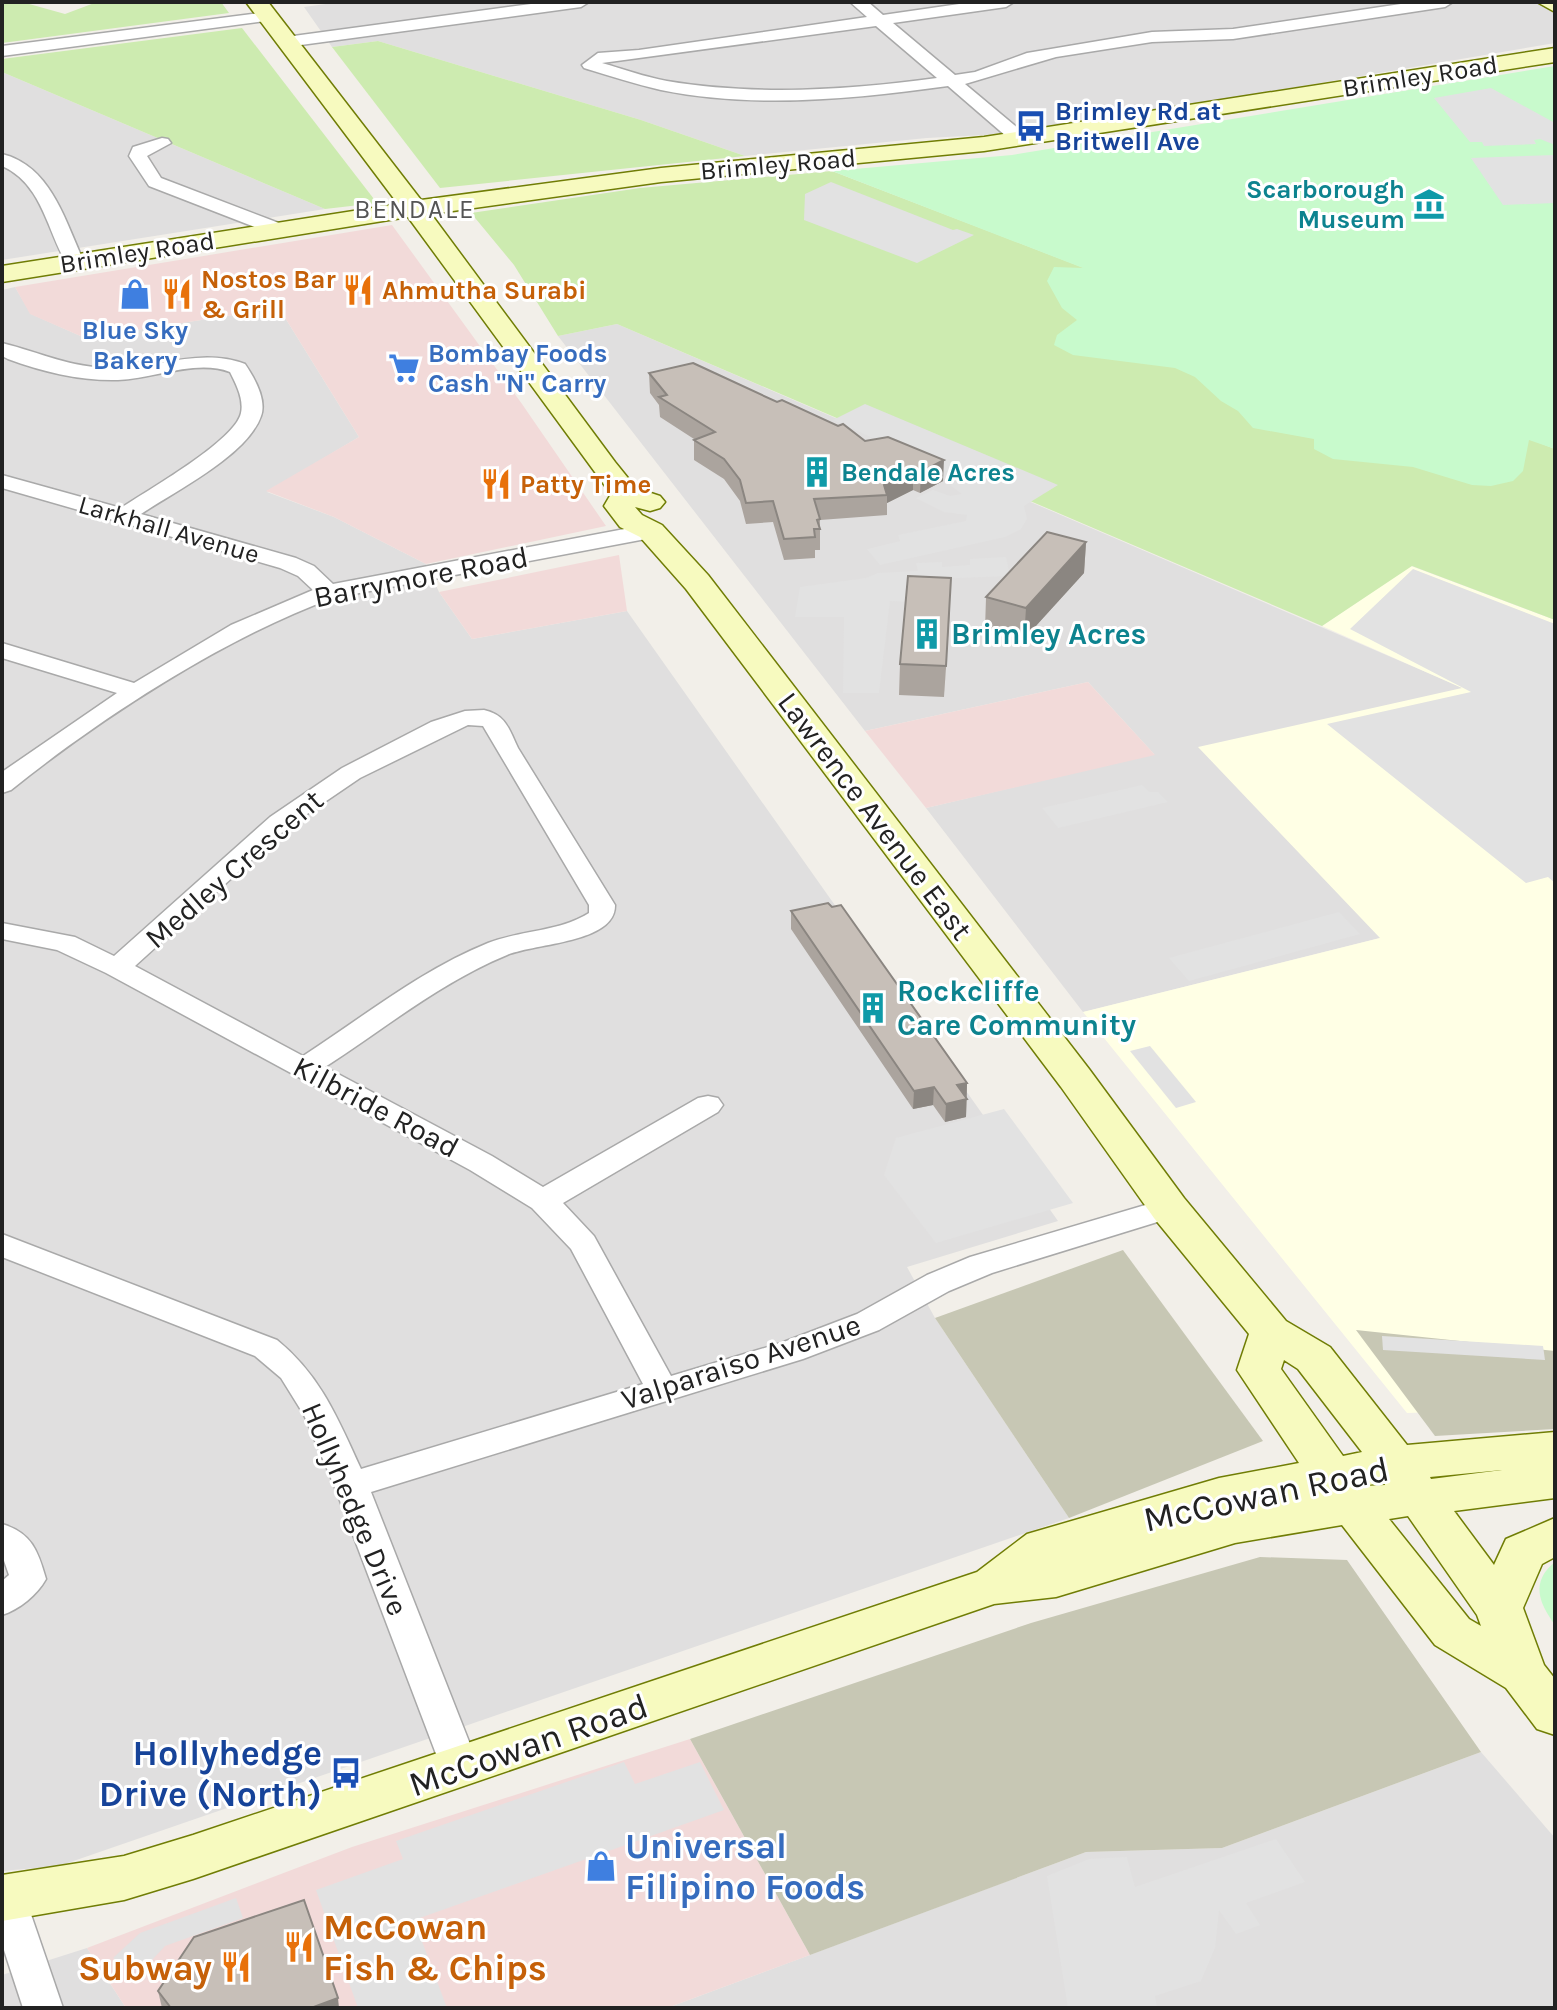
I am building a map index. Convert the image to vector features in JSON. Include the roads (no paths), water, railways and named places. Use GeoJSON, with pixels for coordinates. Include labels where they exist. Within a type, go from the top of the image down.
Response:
{"type":"FeatureCollection","features":[{"type":"Feature","properties":{"kind":"main road"},"geometry":{"type":"LineString","coordinates":[[1548,2],[1555,6]]}},
{"type":"Feature","properties":{"kind":"main road","name":"Lawrence Avenue East"},"geometry":{"type":"LineString","coordinates":[[262,9],[626,494],[619,506],[631,521],[651,531],[697,582],[1075,1078],[1169,1208],[1271,1332],[1314,1358],[1408,1480],[1499,1608],[1523,1674],[1555,1715]]}},
{"type":"Feature","properties":{"kind":"main road","name":"Brimley Road"},"geometry":{"type":"LineString","coordinates":[[2,274],[414,208],[661,175],[1020,139],[1555,55]]}},
{"type":"Feature","properties":{"kind":"main road","name":"Lawrence Avenue East"},"geometry":{"type":"LineString","coordinates":[[1271,1332],[1259,1370],[1342,1490],[1452,1632],[1523,1674]]}},
{"type":"Feature","properties":{"kind":"main road","name":"McCowan Road"},"geometry":{"type":"LineString","coordinates":[[4,1897],[60,1891],[124,1878],[183,1861],[992,1586],[1056,1579],[1342,1490],[1408,1480],[1555,1449]]}},
{"type":"Feature","properties":{"kind":"main road","name":"McCowan Road"},"geometry":{"type":"LineString","coordinates":[[1408,1480],[1555,1481]]}},
{"type":"Feature","properties":{"kind":"main road"},"geometry":{"type":"LineString","coordinates":[[1499,1608],[1523,1552],[1555,1536]]}},
{"type":"Feature","properties":{"kind":"street"},"geometry":{"type":"LineString","coordinates":[[286,42],[581,2]]}},
{"type":"Feature","properties":{"kind":"street"},"geometry":{"type":"LineString","coordinates":[[858,2],[1020,139]]}},
{"type":"Feature","properties":{"kind":"street"},"geometry":{"type":"LineString","coordinates":[[1006,2],[598,58],[590,62],[593,67],[682,88],[782,94],[870,92],[985,76],[1027,58],[1056,52],[1152,37],[1233,34],[1445,2]]}},
{"type":"Feature","properties":{"kind":"street"},"geometry":{"type":"LineString","coordinates":[[2,51],[262,9]]}},
{"type":"Feature","properties":{"kind":"street"},"geometry":{"type":"LineString","coordinates":[[636,77],[629,67],[631,62],[648,53]]}},
{"type":"Feature","properties":{"kind":"street"},"geometry":{"type":"LineString","coordinates":[[162,143],[139,151],[138,156],[155,182],[277,229]]}},
{"type":"Feature","properties":{"kind":"street"},"geometry":{"type":"LineString","coordinates":[[2,159],[29,173],[39,185],[75,262]]}},
{"type":"Feature","properties":{"kind":"street"},"geometry":{"type":"LineString","coordinates":[[2,349],[41,364],[83,372],[117,374],[219,362],[238,368],[249,393],[251,415],[238,436],[125,515]]}},
{"type":"Feature","properties":{"kind":"street","name":"Larkhall Avenue"},"geometry":{"type":"LineString","coordinates":[[2,481],[288,563],[306,571],[328,592]]}},
{"type":"Feature","properties":{"kind":"street","name":"Barrymore Road"},"geometry":{"type":"LineString","coordinates":[[2,785],[136,691],[253,621],[328,592],[651,531]]}},
{"type":"Feature","properties":{"kind":"street"},"geometry":{"type":"LineString","coordinates":[[2,650],[136,691]]}},
{"type":"Feature","properties":{"kind":"street","name":"Medley Crescent"},"geometry":{"type":"LineString","coordinates":[[116,967],[139,951],[279,822],[351,773],[452,723],[475,717],[493,721],[506,748],[602,905],[602,916],[591,925],[570,932],[548,934],[500,948],[451,972],[302,1069]]}},
{"type":"Feature","properties":{"kind":"street","name":"Kilbride Road"},"geometry":{"type":"LineString","coordinates":[[2,931],[65,943],[116,967],[481,1163],[543,1201],[583,1243],[662,1389]]}},
{"type":"Feature","properties":{"kind":"street"},"geometry":{"type":"LineString","coordinates":[[543,1201],[708,1105]]}},
{"type":"Feature","properties":{"kind":"street","name":"Valparaiso Avenue"},"geometry":{"type":"LineString","coordinates":[[351,1485],[825,1339],[868,1322],[938,1283],[981,1265],[1169,1208]]}},
{"type":"Feature","properties":{"kind":"street","name":"Hollyhedge Drive"},"geometry":{"type":"LineString","coordinates":[[2,1245],[266,1348],[292,1370],[312,1402],[351,1485],[460,1767]]}},
{"type":"Feature","properties":{"kind":"street"},"geometry":{"type":"LineString","coordinates":[[2,1537],[21,1551],[28,1579],[2,1601]]}},
{"type":"Feature","properties":{"kind":"street"},"geometry":{"type":"LineString","coordinates":[[4,1897],[43,2008]]}},
{"type":"Feature","properties":{"kind":"place","name":"Brimley Rd at Britwell Ave"},"geometry":{"type":"Point","coordinates":[1031,126]}},
{"type":"Feature","properties":{"kind":"place","name":"Scarborough Museum"},"geometry":{"type":"Point","coordinates":[1429,204]}},
{"type":"Feature","properties":{"kind":"place","name":"Ahmutha Surabi"},"geometry":{"type":"Point","coordinates":[358,290]}},
{"type":"Feature","properties":{"kind":"place","name":"Blue Sky Bakery"},"geometry":{"type":"Point","coordinates":[135,294]}},
{"type":"Feature","properties":{"kind":"place","name":"Nostos Bar & Grill"},"geometry":{"type":"Point","coordinates":[177,294]}},
{"type":"Feature","properties":{"kind":"place","name":"Bombay Foods Cash \"N\" Carry"},"geometry":{"type":"Point","coordinates":[404,368]}},
{"type":"Feature","properties":{"kind":"place","name":"Bendale Acres"},"geometry":{"type":"Point","coordinates":[817,472]}},
{"type":"Feature","properties":{"kind":"place","name":"Patty Time"},"geometry":{"type":"Point","coordinates":[496,484]}},
{"type":"Feature","properties":{"kind":"place","name":"Brimley Acres"},"geometry":{"type":"Point","coordinates":[927,634]}},
{"type":"Feature","properties":{"kind":"place","name":"Rockcliffe Care Community"},"geometry":{"type":"Point","coordinates":[873,1008]}},
{"type":"Feature","properties":{"kind":"place","name":"Hollyhedge Drive (North)"},"geometry":{"type":"Point","coordinates":[346,1773]}},
{"type":"Feature","properties":{"kind":"place","name":"Universal Filipino Foods"},"geometry":{"type":"Point","coordinates":[601,1866]}},
{"type":"Feature","properties":{"kind":"place","name":"McCowan Fish & Chips"},"geometry":{"type":"Point","coordinates":[299,1947]}},
{"type":"Feature","properties":{"kind":"place","name":"Subway"},"geometry":{"type":"Point","coordinates":[236,1967]}},
{"type":"Feature","properties":{"kind":"district","name":"BENDALE"},"geometry":{"type":"Point","coordinates":[415,209]}}]}
